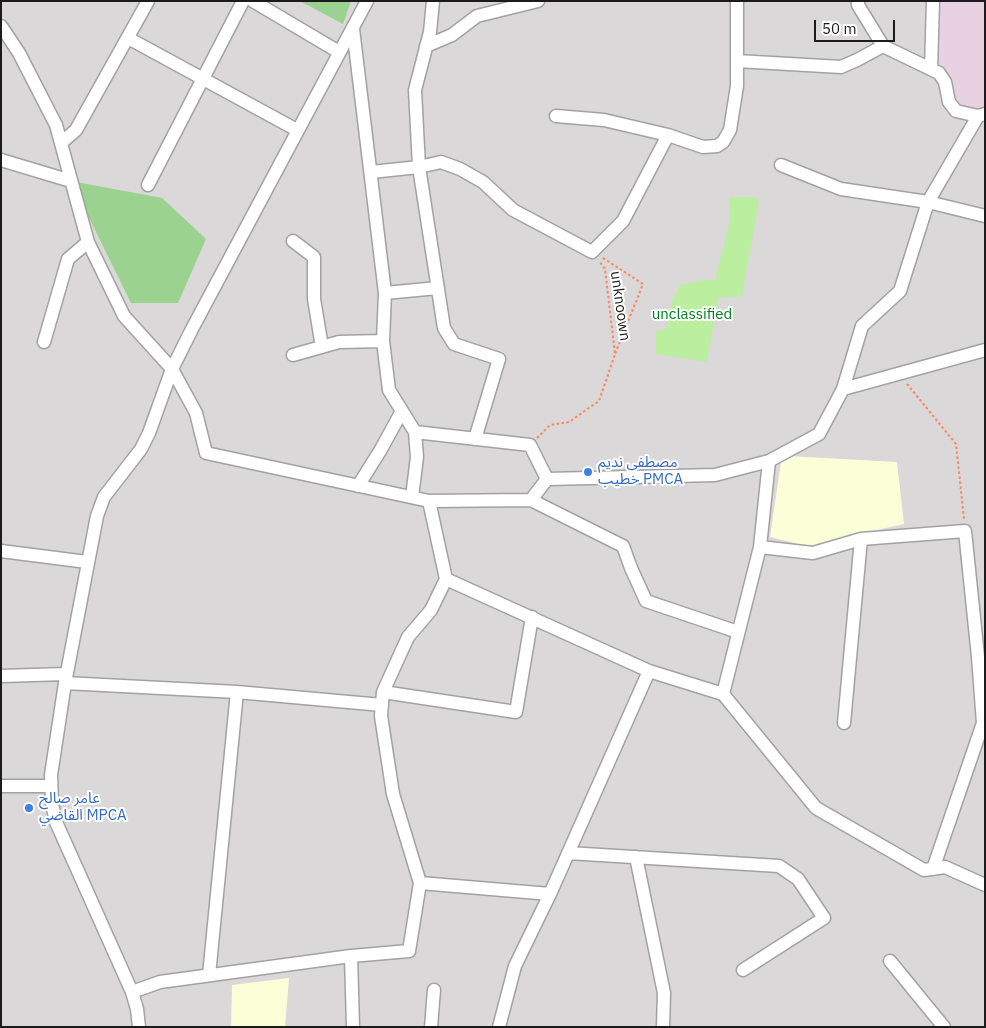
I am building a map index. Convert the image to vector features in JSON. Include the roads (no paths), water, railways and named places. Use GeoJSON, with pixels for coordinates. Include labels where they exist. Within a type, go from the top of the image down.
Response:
{"type":"FeatureCollection","features":[{"type":"Feature","properties":{"kind":"street"},"geometry":{"type":"LineString","coordinates":[[61,143],[76,130],[148,1]]}},
{"type":"Feature","properties":{"kind":"street"},"geometry":{"type":"LineString","coordinates":[[148,186],[243,1]]}},
{"type":"Feature","properties":{"kind":"street"},"geometry":{"type":"LineString","coordinates":[[253,1],[339,52]]}},
{"type":"Feature","properties":{"kind":"street"},"geometry":{"type":"LineString","coordinates":[[139,1027],[137,1009],[132,992],[56,822],[50,786],[65,678],[96,516],[104,497],[141,449],[149,433],[172,369],[367,1]]}},
{"type":"Feature","properties":{"kind":"street"},"geometry":{"type":"LineString","coordinates":[[433,1],[426,46],[415,90],[419,167],[444,328],[454,344],[498,359],[475,439]]}},
{"type":"Feature","properties":{"kind":"street"},"geometry":{"type":"LineString","coordinates":[[426,46],[452,35],[477,16],[538,1]]}},
{"type":"Feature","properties":{"kind":"street"},"geometry":{"type":"LineString","coordinates":[[556,116],[604,120],[668,135],[703,147],[717,146],[727,137],[732,124],[737,86],[737,1]]}},
{"type":"Feature","properties":{"kind":"street"},"geometry":{"type":"LineString","coordinates":[[530,500],[547,479],[715,476],[769,461],[819,434],[843,389],[862,326],[900,291],[928,202],[981,115],[956,111],[949,102],[944,82],[938,73],[883,46],[858,1]]}},
{"type":"Feature","properties":{"kind":"street"},"geometry":{"type":"LineString","coordinates":[[931,70],[933,1]]}},
{"type":"Feature","properties":{"kind":"street"},"geometry":{"type":"LineString","coordinates":[[1,26],[19,53],[52,117],[88,242],[124,316],[172,369],[196,413],[206,452],[429,501],[530,500],[623,546],[630,568],[646,601],[738,632]]}},
{"type":"Feature","properties":{"kind":"street"},"geometry":{"type":"LineString","coordinates":[[353,29],[385,293],[384,341],[389,390],[415,432],[417,457],[412,497]]}},
{"type":"Feature","properties":{"kind":"street"},"geometry":{"type":"LineString","coordinates":[[128,38],[297,130]]}},
{"type":"Feature","properties":{"kind":"street"},"geometry":{"type":"LineString","coordinates":[[737,61],[841,67],[883,46]]}},
{"type":"Feature","properties":{"kind":"street"},"geometry":{"type":"LineString","coordinates":[[371,172],[419,167],[441,162],[460,169],[483,182],[513,210],[592,252],[623,221],[668,135]]}},
{"type":"Feature","properties":{"kind":"street"},"geometry":{"type":"LineString","coordinates":[[1,160],[71,180]]}},
{"type":"Feature","properties":{"kind":"street"},"geometry":{"type":"LineString","coordinates":[[781,165],[841,189],[928,202],[985,216]]}},
{"type":"Feature","properties":{"kind":"street"},"geometry":{"type":"LineString","coordinates":[[293,241],[314,257],[314,299],[322,347]]}},
{"type":"Feature","properties":{"kind":"street"},"geometry":{"type":"LineString","coordinates":[[44,342],[68,259],[88,242]]}},
{"type":"Feature","properties":{"kind":"street"},"geometry":{"type":"LineString","coordinates":[[385,293],[438,288]]}},
{"type":"Feature","properties":{"kind":"street"},"geometry":{"type":"LineString","coordinates":[[293,355],[339,342],[384,341]]}},
{"type":"Feature","properties":{"kind":"street"},"geometry":{"type":"LineString","coordinates":[[843,389],[985,350]]}},
{"type":"Feature","properties":{"kind":"street"},"geometry":{"type":"LineString","coordinates":[[358,486],[402,411]]}},
{"type":"Feature","properties":{"kind":"street"},"geometry":{"type":"LineString","coordinates":[[415,432],[530,445],[547,479]]}},
{"type":"Feature","properties":{"kind":"street"},"geometry":{"type":"LineString","coordinates":[[722,694],[760,547],[769,461]]}},
{"type":"Feature","properties":{"kind":"street"},"geometry":{"type":"LineString","coordinates":[[132,992],[160,982],[351,956],[409,951],[420,883],[393,794],[381,716],[383,692],[408,637],[431,610],[446,578],[429,501]]}},
{"type":"Feature","properties":{"kind":"street"},"geometry":{"type":"LineString","coordinates":[[760,547],[813,553],[861,540],[965,531],[982,657],[983,723],[933,868]]}},
{"type":"Feature","properties":{"kind":"street"},"geometry":{"type":"LineString","coordinates":[[844,723],[861,540]]}},
{"type":"Feature","properties":{"kind":"street"},"geometry":{"type":"LineString","coordinates":[[1,552],[87,562]]}},
{"type":"Feature","properties":{"kind":"street"},"geometry":{"type":"LineString","coordinates":[[446,578],[649,671],[722,694],[816,808],[924,870],[945,867],[985,885]]}},
{"type":"Feature","properties":{"kind":"street"},"geometry":{"type":"LineString","coordinates":[[383,692],[516,712],[532,617]]}},
{"type":"Feature","properties":{"kind":"street"},"geometry":{"type":"LineString","coordinates":[[499,1027],[515,966],[550,894],[649,671]]}},
{"type":"Feature","properties":{"kind":"street"},"geometry":{"type":"LineString","coordinates":[[1,676],[65,678],[382,705]]}},
{"type":"Feature","properties":{"kind":"street"},"geometry":{"type":"LineString","coordinates":[[210,975],[237,692]]}},
{"type":"Feature","properties":{"kind":"street"},"geometry":{"type":"LineString","coordinates":[[1,786],[50,786]]}},
{"type":"Feature","properties":{"kind":"street"},"geometry":{"type":"LineString","coordinates":[[568,853],[779,866],[798,879],[824,918],[743,970]]}},
{"type":"Feature","properties":{"kind":"street"},"geometry":{"type":"LineString","coordinates":[[636,857],[664,993],[663,1027]]}},
{"type":"Feature","properties":{"kind":"street"},"geometry":{"type":"LineString","coordinates":[[420,883],[550,894]]}},
{"type":"Feature","properties":{"kind":"street"},"geometry":{"type":"LineString","coordinates":[[351,956],[353,1027]]}},
{"type":"Feature","properties":{"kind":"street"},"geometry":{"type":"LineString","coordinates":[[890,961],[944,1027]]}},
{"type":"Feature","properties":{"kind":"street"},"geometry":{"type":"LineString","coordinates":[[431,1027],[434,990]]}},
{"type":"Feature","properties":{"kind":"place","name":"مصطفى نديم خطيب PMCA"},"geometry":{"type":"Point","coordinates":[588,472]}},
{"type":"Feature","properties":{"kind":"place","name":"عامر صالح القاضي MPCA"},"geometry":{"type":"Point","coordinates":[29,808]}},
{"type":"Feature","properties":{"kind":"park label","name":"unclassified"},"geometry":{"type":"Point","coordinates":[692,315]}}]}
